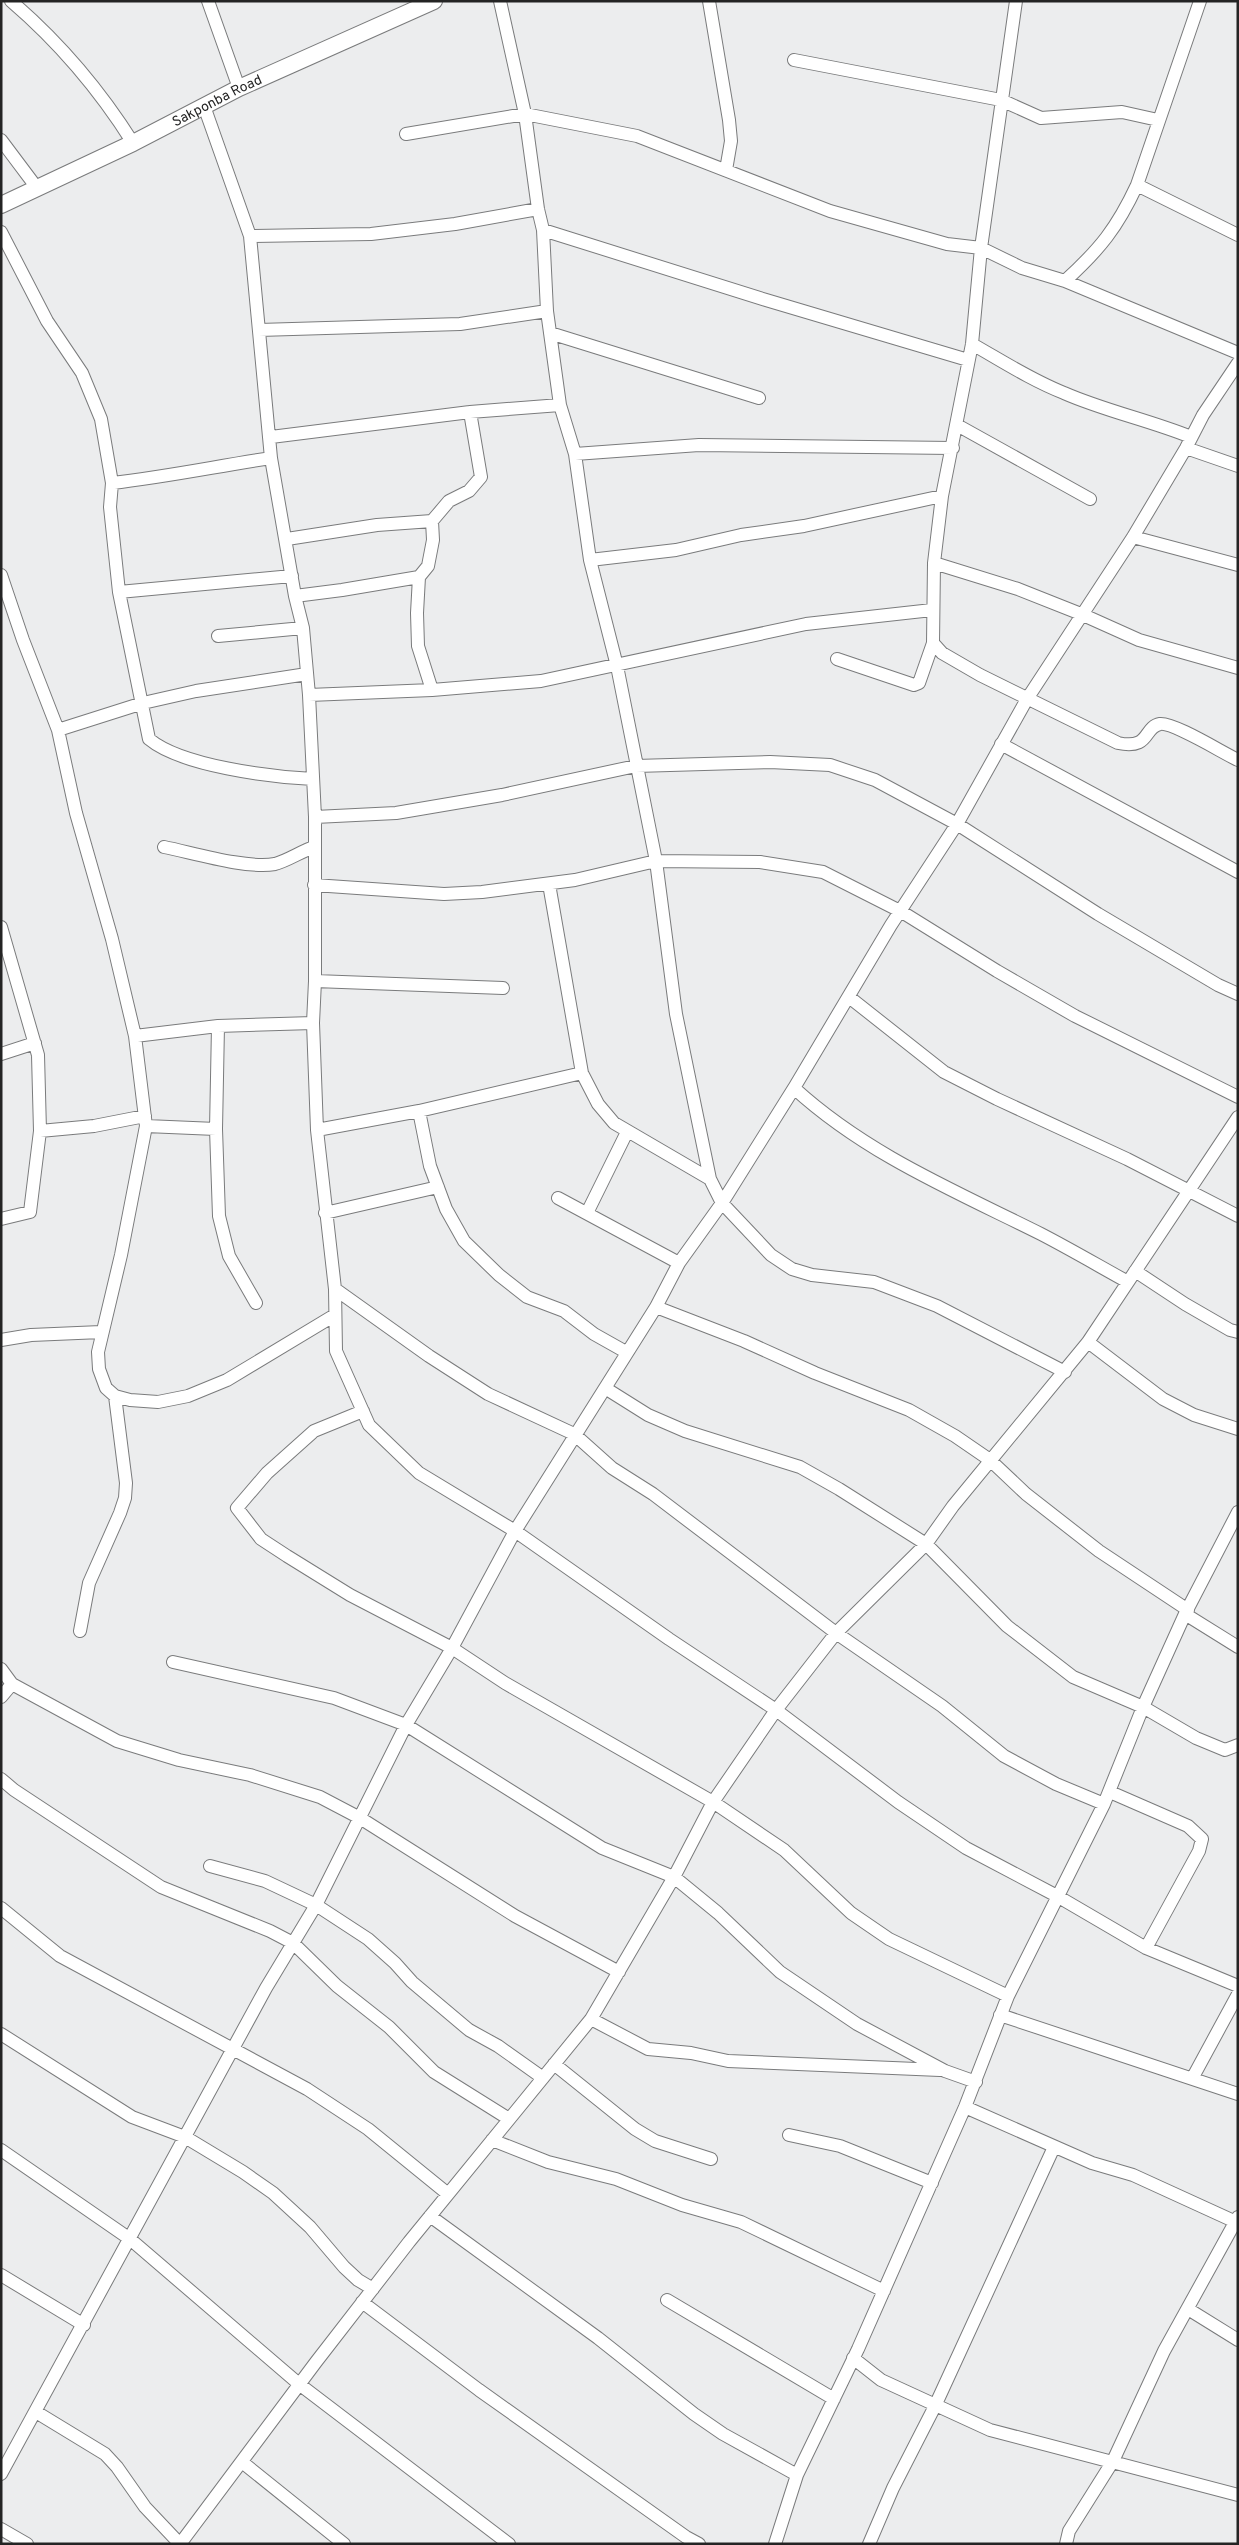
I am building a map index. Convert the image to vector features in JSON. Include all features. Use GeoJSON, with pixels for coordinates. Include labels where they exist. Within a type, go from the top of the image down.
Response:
{"type":"FeatureCollection","features":[{"type":"Feature","properties":{"kind":"main road","name":"Sakponba Road"},"geometry":{"type":"LineString","coordinates":[[1,205],[133,143],[239,88],[413,5],[434,1]]}},
{"type":"Feature","properties":{"kind":"street"},"geometry":{"type":"LineString","coordinates":[[11,1],[62,48],[78,66],[113,112],[133,143]]}},
{"type":"Feature","properties":{"kind":"street"},"geometry":{"type":"LineString","coordinates":[[208,1],[239,88]]}},
{"type":"Feature","properties":{"kind":"street"},"geometry":{"type":"LineString","coordinates":[[500,1],[525,114],[538,209],[543,230],[547,311],[560,404],[574,454],[590,560],[618,666],[656,861],[676,1014],[710,1178],[722,1203],[771,1255],[792,1269],[812,1275],[874,1282],[883,1285],[937,1306],[1065,1372]]}},
{"type":"Feature","properties":{"kind":"street"},"geometry":{"type":"LineString","coordinates":[[709,1],[729,120],[731,141],[726,170]]}},
{"type":"Feature","properties":{"kind":"street"},"geometry":{"type":"LineString","coordinates":[[837,659],[914,685],[919,683],[933,643],[934,563],[942,496],[972,344],[981,248],[1016,1]]}},
{"type":"Feature","properties":{"kind":"street"},"geometry":{"type":"LineString","coordinates":[[1065,281],[1090,257],[1116,227],[1137,185],[1200,1]]}},
{"type":"Feature","properties":{"kind":"street"},"geometry":{"type":"LineString","coordinates":[[794,60],[1001,100],[1041,118],[1122,112],[1158,120]]}},
{"type":"Feature","properties":{"kind":"street"},"geometry":{"type":"LineString","coordinates":[[204,106],[250,236],[271,437],[271,458],[287,539],[295,596],[303,628],[310,695],[315,817],[315,981],[313,1023],[318,1130],[334,1289],[336,1351],[369,1425],[419,1473],[514,1531],[669,1639],[776,1710],[898,1802],[966,1848],[1057,1896],[1146,1948],[1238,1986]]}},
{"type":"Feature","properties":{"kind":"street"},"geometry":{"type":"LineString","coordinates":[[406,134],[525,114],[637,136],[830,211],[947,244],[981,248],[1022,268],[1065,281],[1238,353]]}},
{"type":"Feature","properties":{"kind":"street"},"geometry":{"type":"LineString","coordinates":[[1,140],[37,188]]}},
{"type":"Feature","properties":{"kind":"street"},"geometry":{"type":"LineString","coordinates":[[1137,185],[1238,235]]}},
{"type":"Feature","properties":{"kind":"street"},"geometry":{"type":"LineString","coordinates":[[250,236],[371,234],[455,224],[538,209]]}},
{"type":"Feature","properties":{"kind":"street"},"geometry":{"type":"LineString","coordinates":[[543,230],[766,300],[968,360]]}},
{"type":"Feature","properties":{"kind":"street"},"geometry":{"type":"LineString","coordinates":[[1,232],[47,321],[82,373],[101,419],[112,483],[110,507],[119,592],[149,739],[158,747],[209,764],[280,777],[313,779]]}},
{"type":"Feature","properties":{"kind":"street"},"geometry":{"type":"LineString","coordinates":[[259,330],[460,324],[547,311]]}},
{"type":"Feature","properties":{"kind":"street"},"geometry":{"type":"LineString","coordinates":[[550,332],[759,398]]}},
{"type":"Feature","properties":{"kind":"street"},"geometry":{"type":"LineString","coordinates":[[972,344],[1041,384],[1065,394],[1158,424],[1189,443],[1238,466]]}},
{"type":"Feature","properties":{"kind":"street"},"geometry":{"type":"LineString","coordinates":[[1,2474],[84,2326],[233,2050],[316,1905],[406,1726],[452,1648],[514,1531],[656,1307],[679,1263],[722,1203],[794,1088],[957,824],[1028,699],[1132,537],[1189,443],[1203,415],[1238,362]]}},
{"type":"Feature","properties":{"kind":"street"},"geometry":{"type":"LineString","coordinates":[[271,437],[470,412],[560,404]]}},
{"type":"Feature","properties":{"kind":"street"},"geometry":{"type":"LineString","coordinates":[[432,690],[418,646],[417,613],[420,577],[428,566],[433,540],[432,521],[449,501],[469,491],[481,477],[470,412]]}},
{"type":"Feature","properties":{"kind":"street"},"geometry":{"type":"LineString","coordinates":[[957,424],[1090,499]]}},
{"type":"Feature","properties":{"kind":"street"},"geometry":{"type":"LineString","coordinates":[[574,454],[698,445],[953,448]]}},
{"type":"Feature","properties":{"kind":"street"},"geometry":{"type":"LineString","coordinates":[[112,483],[164,477],[197,469],[271,458]]}},
{"type":"Feature","properties":{"kind":"street"},"geometry":{"type":"LineString","coordinates":[[590,560],[676,550],[741,535],[804,526],[942,496]]}},
{"type":"Feature","properties":{"kind":"street"},"geometry":{"type":"LineString","coordinates":[[287,539],[377,525],[432,521]]}},
{"type":"Feature","properties":{"kind":"street"},"geometry":{"type":"LineString","coordinates":[[1132,537],[1238,565]]}},
{"type":"Feature","properties":{"kind":"street"},"geometry":{"type":"LineString","coordinates":[[934,563],[1018,589],[1139,640],[1238,668]]}},
{"type":"Feature","properties":{"kind":"street"},"geometry":{"type":"LineString","coordinates":[[119,592],[292,576]]}},
{"type":"Feature","properties":{"kind":"street"},"geometry":{"type":"LineString","coordinates":[[295,596],[420,577]]}},
{"type":"Feature","properties":{"kind":"street"},"geometry":{"type":"LineString","coordinates":[[2,580],[58,730],[76,813],[112,939],[135,1036],[146,1121],[121,1255],[101,1332],[98,1352],[99,1369],[106,1388],[115,1396],[130,1400],[158,1402],[188,1396],[227,1380],[335,1316]]}},
{"type":"Feature","properties":{"kind":"street"},"geometry":{"type":"LineString","coordinates":[[310,695],[432,690],[541,681],[618,666],[806,624],[932,610]]}},
{"type":"Feature","properties":{"kind":"street"},"geometry":{"type":"LineString","coordinates":[[218,636],[303,628]]}},
{"type":"Feature","properties":{"kind":"street"},"geometry":{"type":"LineString","coordinates":[[933,643],[942,653],[1028,699],[1118,743],[1135,744],[1143,741],[1155,726],[1162,723],[1174,726],[1238,760]]}},
{"type":"Feature","properties":{"kind":"street"},"geometry":{"type":"LineString","coordinates":[[58,730],[143,703],[196,691],[307,674]]}},
{"type":"Feature","properties":{"kind":"street"},"geometry":{"type":"LineString","coordinates":[[1002,744],[1238,872]]}},
{"type":"Feature","properties":{"kind":"street"},"geometry":{"type":"LineString","coordinates":[[315,817],[406,811],[502,796],[636,766],[770,762],[830,765],[874,780],[957,824],[1098,914],[1218,985],[1238,994]]}},
{"type":"Feature","properties":{"kind":"street"},"geometry":{"type":"LineString","coordinates":[[164,847],[259,865],[278,863],[298,852],[314,847]]}},
{"type":"Feature","properties":{"kind":"street"},"geometry":{"type":"LineString","coordinates":[[314,885],[444,894],[549,884],[656,861],[760,862],[823,872],[902,912],[997,971],[1075,1016],[1238,1097]]}},
{"type":"Feature","properties":{"kind":"street"},"geometry":{"type":"LineString","coordinates":[[549,884],[582,1073],[598,1104],[614,1123],[627,1132],[710,1178]]}},
{"type":"Feature","properties":{"kind":"street"},"geometry":{"type":"LineString","coordinates":[[1,927],[38,1055],[40,1131],[30,1212],[1,1219]]}},
{"type":"Feature","properties":{"kind":"street"},"geometry":{"type":"LineString","coordinates":[[315,981],[503,988]]}},
{"type":"Feature","properties":{"kind":"street"},"geometry":{"type":"LineString","coordinates":[[849,997],[944,1072],[997,1100],[1063,1128],[1238,1216]]}},
{"type":"Feature","properties":{"kind":"street"},"geometry":{"type":"LineString","coordinates":[[135,1036],[218,1026],[313,1023]]}},
{"type":"Feature","properties":{"kind":"street"},"geometry":{"type":"LineString","coordinates":[[218,1026],[216,1129],[218,1197],[222,1230],[229,1256],[256,1303]]}},
{"type":"Feature","properties":{"kind":"street"},"geometry":{"type":"LineString","coordinates":[[1,1054],[34,1043]]}},
{"type":"Feature","properties":{"kind":"street"},"geometry":{"type":"LineString","coordinates":[[318,1130],[419,1111],[582,1073]]}},
{"type":"Feature","properties":{"kind":"street"},"geometry":{"type":"LineString","coordinates":[[794,1088],[817,1109],[852,1134],[917,1174],[1043,1235],[1128,1282]]}},
{"type":"Feature","properties":{"kind":"street"},"geometry":{"type":"LineString","coordinates":[[419,1111],[430,1166],[446,1209],[464,1240],[499,1275],[527,1297],[564,1311],[594,1334],[626,1352]]}},
{"type":"Feature","properties":{"kind":"street"},"geometry":{"type":"LineString","coordinates":[[36,2412],[104,2454],[117,2467],[150,2512],[180,2544],[362,2302],[591,2019],[674,1877],[713,1802],[776,1710],[836,1633],[926,1544],[990,1460],[1065,1372],[1088,1342],[1238,1117]]}},
{"type":"Feature","properties":{"kind":"street"},"geometry":{"type":"LineString","coordinates":[[40,1131],[146,1121],[216,1129]]}},
{"type":"Feature","properties":{"kind":"street"},"geometry":{"type":"LineString","coordinates":[[587,1213],[627,1132]]}},
{"type":"Feature","properties":{"kind":"street"},"geometry":{"type":"LineString","coordinates":[[325,1213],[438,1187]]}},
{"type":"Feature","properties":{"kind":"street"},"geometry":{"type":"LineString","coordinates":[[558,1198],[679,1263]]}},
{"type":"Feature","properties":{"kind":"street"},"geometry":{"type":"LineString","coordinates":[[1135,1271],[1185,1304],[1230,1330],[1238,1332]]}},
{"type":"Feature","properties":{"kind":"street"},"geometry":{"type":"LineString","coordinates":[[334,1289],[429,1356],[488,1394],[574,1434],[612,1468],[653,1494],[836,1633],[942,1706],[1004,1756],[1056,1784],[1104,1804]]}},
{"type":"Feature","properties":{"kind":"street"},"geometry":{"type":"LineString","coordinates":[[656,1307],[744,1340],[815,1373],[909,1410],[955,1436],[990,1460],[1026,1494],[1099,1551],[1238,1647]]}},
{"type":"Feature","properties":{"kind":"street"},"geometry":{"type":"LineString","coordinates":[[1,1340],[31,1335],[101,1332]]}},
{"type":"Feature","properties":{"kind":"street"},"geometry":{"type":"LineString","coordinates":[[1088,1342],[1163,1399],[1194,1415],[1238,1429]]}},
{"type":"Feature","properties":{"kind":"street"},"geometry":{"type":"LineString","coordinates":[[604,1388],[648,1416],[684,1431],[800,1467],[926,1544],[1007,1626],[1073,1677],[1143,1707],[1196,1738],[1225,1750],[1238,1745]]}},
{"type":"Feature","properties":{"kind":"street"},"geometry":{"type":"LineString","coordinates":[[80,1631],[89,1583],[125,1498],[126,1483],[115,1396]]}},
{"type":"Feature","properties":{"kind":"street"},"geometry":{"type":"LineString","coordinates":[[363,1411],[314,1431],[267,1473],[237,1508],[262,1539],[350,1595],[452,1648],[506,1683],[713,1802],[784,1850],[851,1913],[889,1939],[1008,1996]]}},
{"type":"Feature","properties":{"kind":"street"},"geometry":{"type":"LineString","coordinates":[[775,2544],[797,2475],[884,2291],[932,2183],[976,2082],[1008,1996],[1110,1792],[1143,1707],[1187,1612],[1238,1512]]}},
{"type":"Feature","properties":{"kind":"street"},"geometry":{"type":"LineString","coordinates":[[173,1662],[334,1698],[406,1726],[602,1848],[674,1877],[718,1913],[780,1972],[857,2024],[945,2071],[976,2082]]}},
{"type":"Feature","properties":{"kind":"street"},"geometry":{"type":"LineString","coordinates":[[1,1669],[12,1684],[117,1741],[179,1760],[250,1775],[320,1797],[360,1818],[515,1916],[618,1972]]}},
{"type":"Feature","properties":{"kind":"street"},"geometry":{"type":"LineString","coordinates":[[1,1697],[12,1684]]}},
{"type":"Feature","properties":{"kind":"street"},"geometry":{"type":"LineString","coordinates":[[1,1779],[14,1790],[161,1887],[270,1931],[293,1943],[337,1986],[389,2027],[434,2072],[509,2119]]}},
{"type":"Feature","properties":{"kind":"street"},"geometry":{"type":"LineString","coordinates":[[1110,1792],[1188,1826],[1202,1839],[1200,1851],[1146,1948]]}},
{"type":"Feature","properties":{"kind":"street"},"geometry":{"type":"LineString","coordinates":[[210,1866],[266,1881],[316,1905],[368,1940],[395,1963],[412,1982],[469,2030],[498,2046],[543,2078]]}},
{"type":"Feature","properties":{"kind":"street"},"geometry":{"type":"LineString","coordinates":[[1,1908],[60,1956],[307,2089],[368,2129],[448,2194]]}},
{"type":"Feature","properties":{"kind":"street"},"geometry":{"type":"LineString","coordinates":[[1193,2077],[1238,1994]]}},
{"type":"Feature","properties":{"kind":"street"},"geometry":{"type":"LineString","coordinates":[[1000,2015],[1134,2061],[1193,2077],[1238,2094]]}},
{"type":"Feature","properties":{"kind":"street"},"geometry":{"type":"LineString","coordinates":[[591,2019],[648,2049],[691,2053],[728,2061],[945,2071]]}},
{"type":"Feature","properties":{"kind":"street"},"geometry":{"type":"LineString","coordinates":[[1,2034],[132,2118],[185,2137],[243,2172],[273,2194],[310,2227],[351,2274],[373,2289]]}},
{"type":"Feature","properties":{"kind":"street"},"geometry":{"type":"LineString","coordinates":[[554,2064],[642,2133],[655,2141],[711,2159]]}},
{"type":"Feature","properties":{"kind":"street"},"geometry":{"type":"LineString","coordinates":[[965,2107],[1092,2163],[1133,2175],[1237,2220],[1164,2351],[1113,2461],[1069,2531],[1066,2544]]}},
{"type":"Feature","properties":{"kind":"street"},"geometry":{"type":"LineString","coordinates":[[789,2135],[840,2146],[932,2183]]}},
{"type":"Feature","properties":{"kind":"street"},"geometry":{"type":"LineString","coordinates":[[492,2140],[548,2162],[616,2179],[682,2205],[741,2222],[884,2291]]}},
{"type":"Feature","properties":{"kind":"street"},"geometry":{"type":"LineString","coordinates":[[869,2544],[893,2488],[935,2406],[1054,2147]]}},
{"type":"Feature","properties":{"kind":"street"},"geometry":{"type":"LineString","coordinates":[[1,2150],[130,2240],[299,2384],[509,2544]]}},
{"type":"Feature","properties":{"kind":"street"},"geometry":{"type":"LineString","coordinates":[[430,2216],[598,2338],[687,2409],[723,2434],[797,2475]]}},
{"type":"Feature","properties":{"kind":"street"},"geometry":{"type":"LineString","coordinates":[[1,2275],[84,2326]]}},
{"type":"Feature","properties":{"kind":"street"},"geometry":{"type":"LineString","coordinates":[[667,2300],[834,2398]]}},
{"type":"Feature","properties":{"kind":"street"},"geometry":{"type":"LineString","coordinates":[[362,2302],[479,2390],[686,2537],[700,2544]]}},
{"type":"Feature","properties":{"kind":"street"},"geometry":{"type":"LineString","coordinates":[[1188,2308],[1238,2340]]}},
{"type":"Feature","properties":{"kind":"street"},"geometry":{"type":"LineString","coordinates":[[853,2358],[881,2380],[990,2430],[1238,2495]]}},
{"type":"Feature","properties":{"kind":"street"},"geometry":{"type":"LineString","coordinates":[[242,2462],[344,2544]]}},
{"type":"Feature","properties":{"kind":"street"},"geometry":{"type":"LineString","coordinates":[[1,2529],[27,2544]]}}]}
